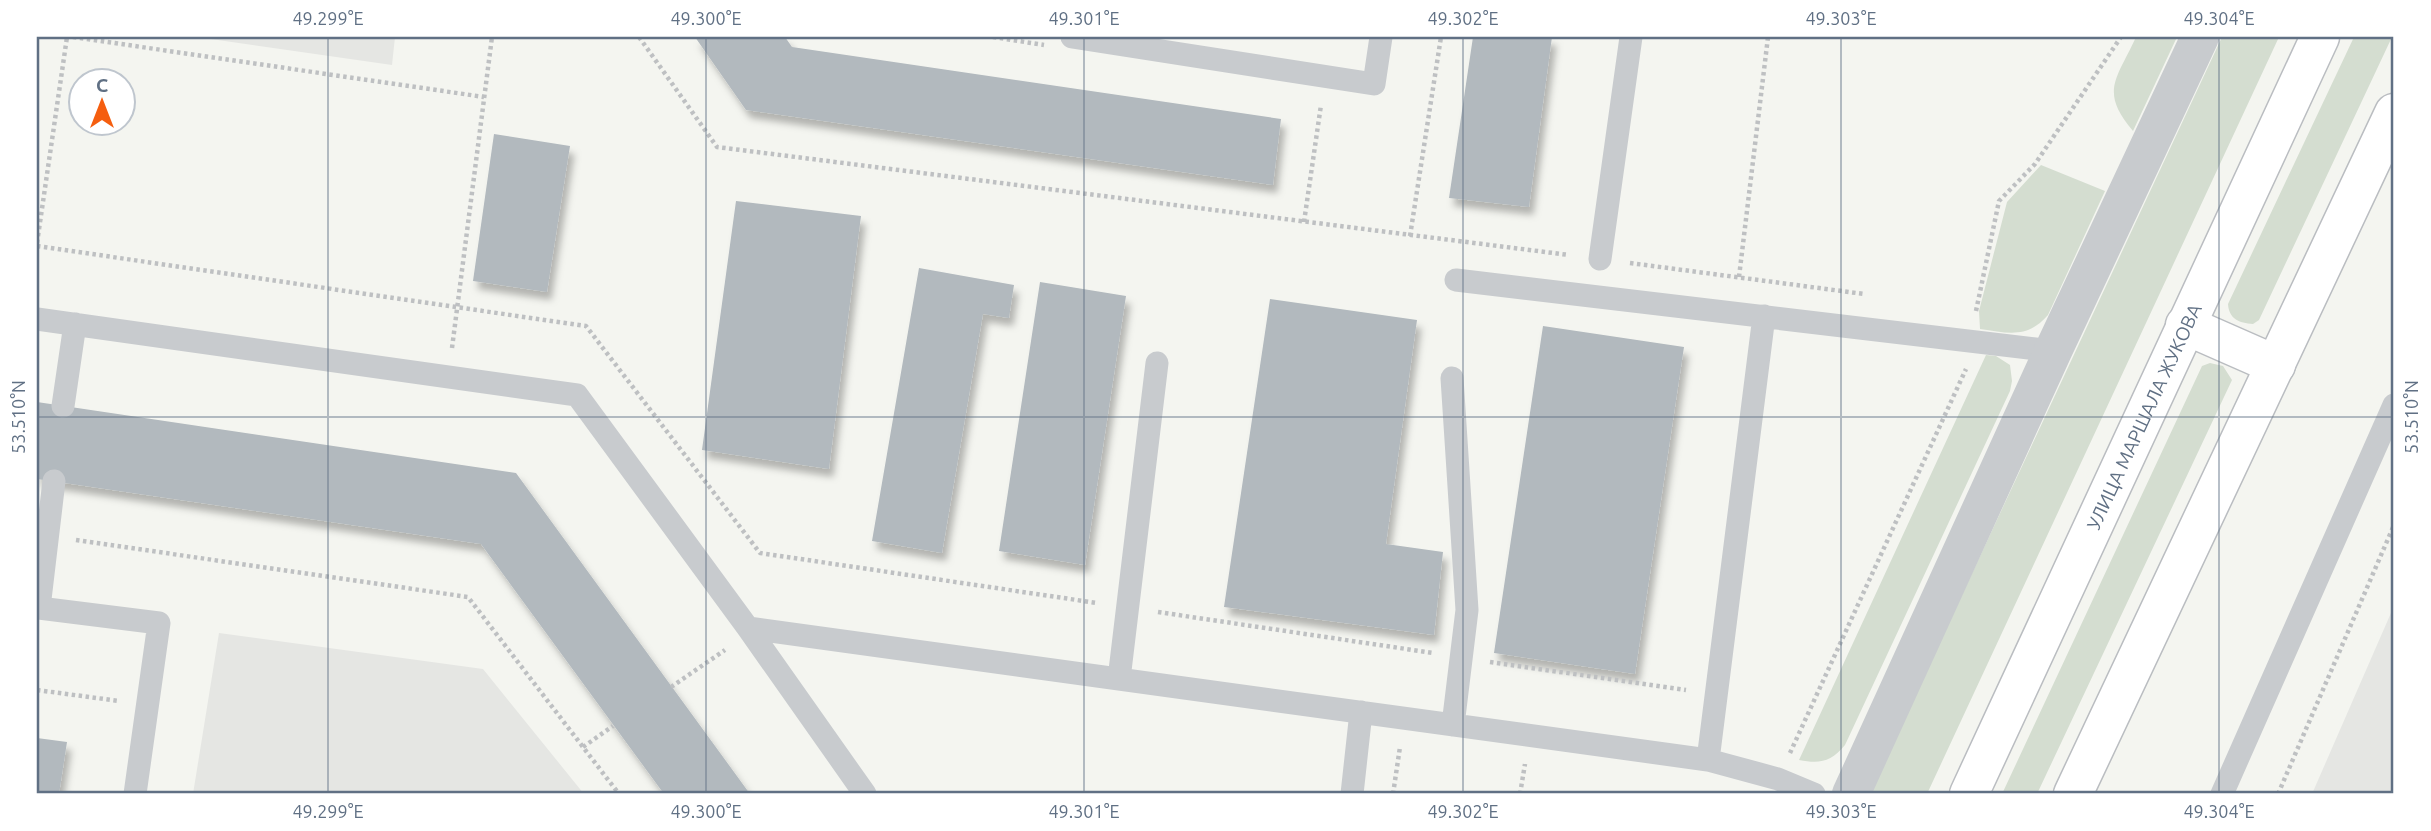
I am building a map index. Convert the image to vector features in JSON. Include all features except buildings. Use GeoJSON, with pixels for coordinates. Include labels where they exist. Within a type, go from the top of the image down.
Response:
{"type":"FeatureCollection","features":[{"type":"Feature","properties":{"kind":"main road","name":"УЛИЦА МАРШАЛА ЖУКОВА"},"geometry":{"type":"LineString","coordinates":[[1969,794],[2320,37]]}},
{"type":"Feature","properties":{"kind":"main road"},"geometry":{"type":"LineString","coordinates":[[2073,794],[2394,113]]}},
{"type":"Feature","properties":{"kind":"main road"},"geometry":{"type":"LineString","coordinates":[[2185,325],[2276,365]]}},
{"type":"Feature","properties":{"kind":"street"},"geometry":{"type":"LineString","coordinates":[[1851,794],[2200,37]]}},
{"type":"Feature","properties":{"kind":"lane"},"geometry":{"type":"LineString","coordinates":[[1072,37],[1374,84],[1381,37]]}},
{"type":"Feature","properties":{"kind":"lane"},"geometry":{"type":"LineString","coordinates":[[1600,259],[1631,37]]}},
{"type":"Feature","properties":{"kind":"lane"},"geometry":{"type":"LineString","coordinates":[[1456,280],[2053,351]]}},
{"type":"Feature","properties":{"kind":"lane"},"geometry":{"type":"LineString","coordinates":[[1707,760],[1763,316]]}},
{"type":"Feature","properties":{"kind":"lane"},"geometry":{"type":"LineString","coordinates":[[37,319],[577,394],[865,794]]}},
{"type":"Feature","properties":{"kind":"lane"},"geometry":{"type":"LineString","coordinates":[[63,406],[75,324]]}},
{"type":"Feature","properties":{"kind":"lane"},"geometry":{"type":"LineString","coordinates":[[1119,679],[1157,363]]}},
{"type":"Feature","properties":{"kind":"lane"},"geometry":{"type":"LineString","coordinates":[[1452,378],[1466,610],[1452,725]]}},
{"type":"Feature","properties":{"kind":"lane"},"geometry":{"type":"LineString","coordinates":[[2222,794],[2394,405]]}},
{"type":"Feature","properties":{"kind":"lane"},"geometry":{"type":"LineString","coordinates":[[54,481],[39,608],[159,623],[135,794]]}},
{"type":"Feature","properties":{"kind":"lane"},"geometry":{"type":"LineString","coordinates":[[748,628],[1707,760],[1778,779],[1814,794]]}},
{"type":"Feature","properties":{"kind":"lane"},"geometry":{"type":"LineString","coordinates":[[1352,794],[1361,712]]}},
{"type":"Feature","properties":{"kind":"path"},"geometry":{"type":"LineString","coordinates":[[67,37],[37,244],[586,326],[760,553],[1716,694]]}},
{"type":"Feature","properties":{"kind":"path"},"geometry":{"type":"LineString","coordinates":[[73,37],[484,97]]}},
{"type":"Feature","properties":{"kind":"path"},"geometry":{"type":"LineString","coordinates":[[448,376],[492,37]]}},
{"type":"Feature","properties":{"kind":"path"},"geometry":{"type":"LineString","coordinates":[[639,37],[717,147],[1871,295]]}},
{"type":"Feature","properties":{"kind":"path"},"geometry":{"type":"LineString","coordinates":[[1410,236],[1441,37]]}},
{"type":"Feature","properties":{"kind":"path"},"geometry":{"type":"LineString","coordinates":[[1739,277],[1768,37]]}},
{"type":"Feature","properties":{"kind":"path"},"geometry":{"type":"LineString","coordinates":[[1778,779],[1979,342],[1976,309],[1999,201],[2035,164],[2121,37]]}},
{"type":"Feature","properties":{"kind":"path"},"geometry":{"type":"LineString","coordinates":[[1304,222],[1322,102]]}},
{"type":"Feature","properties":{"kind":"path"},"geometry":{"type":"LineString","coordinates":[[2278,794],[2394,525]]}},
{"type":"Feature","properties":{"kind":"path"},"geometry":{"type":"LineString","coordinates":[[48,536],[468,597],[619,794]]}},
{"type":"Feature","properties":{"kind":"path"},"geometry":{"type":"LineString","coordinates":[[718,639],[733,661]]}},
{"type":"Feature","properties":{"kind":"path"},"geometry":{"type":"LineString","coordinates":[[671,687],[725,650]]}},
{"type":"Feature","properties":{"kind":"path"},"geometry":{"type":"LineString","coordinates":[[37,690],[133,702]]}},
{"type":"Feature","properties":{"kind":"path"},"geometry":{"type":"LineString","coordinates":[[583,747],[613,726]]}},
{"type":"Feature","properties":{"kind":"path"},"geometry":{"type":"LineString","coordinates":[[1521,794],[1526,756]]}},
{"type":"Feature","properties":{"kind":"shaded area"},"geometry":{"type":"Polygon","coordinates":[[[197,37],[395,37],[392,65],[197,37]]]}},
{"type":"Feature","properties":{"kind":"shaded area"},"geometry":{"type":"Polygon","coordinates":[[[2136,37],[2177,37],[2133,131],[2116,105],[2114,95],[2118,75],[2136,37]]]}},
{"type":"Feature","properties":{"kind":"shaded area"},"geometry":{"type":"Polygon","coordinates":[[[2222,37],[2279,37],[1927,794],[1872,794],[1872,788],[2222,37]]]}},
{"type":"Feature","properties":{"kind":"shaded area"},"geometry":{"type":"Polygon","coordinates":[[[2354,37],[2392,37],[2259,320],[2253,324],[2239,321],[2230,313],[2228,304],[2354,37]]]}},
{"type":"Feature","properties":{"kind":"shaded area"},"geometry":{"type":"Polygon","coordinates":[[[2041,165],[2105,191],[2048,315],[2033,328],[2025,331],[2009,333],[1980,329],[1979,311],[2007,202],[2041,165]]]}},
{"type":"Feature","properties":{"kind":"shaded area"},"geometry":{"type":"Polygon","coordinates":[[[1986,355],[1996,356],[2010,365],[2010,391],[1845,745],[1825,760],[1799,760],[1986,355]]]}},
{"type":"Feature","properties":{"kind":"shaded area"},"geometry":{"type":"Polygon","coordinates":[[[2210,363],[2223,366],[2232,380],[2037,794],[2002,794],[2202,366],[2210,363]]]}},
{"type":"Feature","properties":{"kind":"shaded area"},"geometry":{"type":"Polygon","coordinates":[[[2394,606],[2394,794],[2312,794],[2394,606]]]}},
{"type":"Feature","properties":{"kind":"shaded area"},"geometry":{"type":"Polygon","coordinates":[[[219,633],[483,669],[584,794],[193,794],[219,633]]]}}]}
